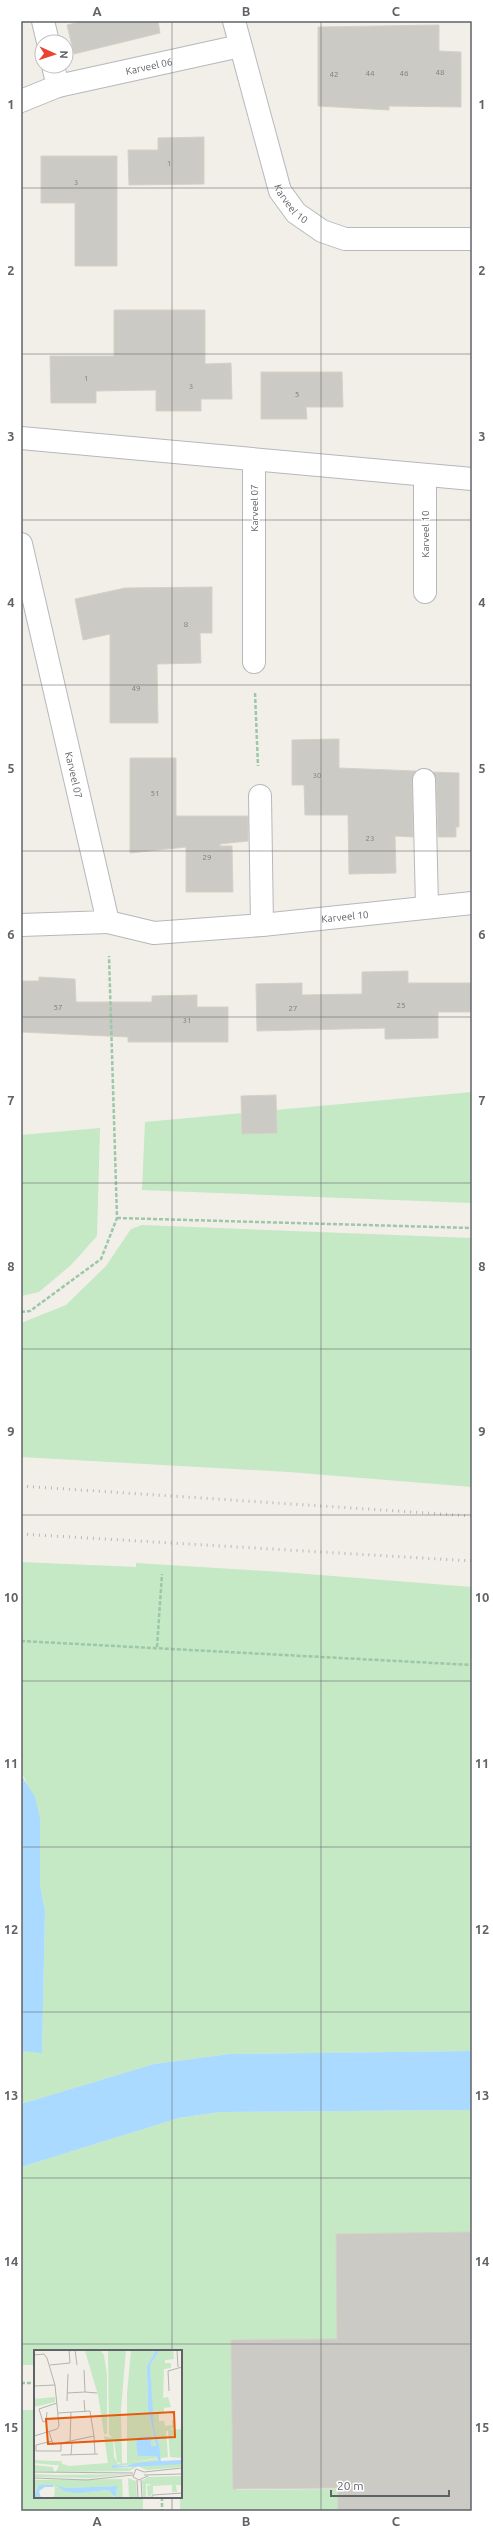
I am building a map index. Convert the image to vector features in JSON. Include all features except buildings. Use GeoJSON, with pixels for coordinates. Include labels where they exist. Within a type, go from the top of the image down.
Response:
{"type":"FeatureCollection","features":[{"type":"Feature","properties":{"kind":"street"},"geometry":{"type":"LineString","coordinates":[[43,21],[46,34]]}},
{"type":"Feature","properties":{"kind":"street","name":"Karveel 10"},"geometry":{"type":"LineString","coordinates":[[234,21],[280,191],[296,214],[322,231],[345,239],[472,239]]}},
{"type":"Feature","properties":{"kind":"street","name":"Karveel 06"},"geometry":{"type":"LineString","coordinates":[[21,101],[56,76],[240,46]]}},
{"type":"Feature","properties":{"kind":"street"},"geometry":{"type":"LineString","coordinates":[[21,438],[472,479]]}},
{"type":"Feature","properties":{"kind":"street","name":"Karveel 07"},"geometry":{"type":"LineString","coordinates":[[254,460],[254,662]]}},
{"type":"Feature","properties":{"kind":"street","name":"Karveel 10"},"geometry":{"type":"LineString","coordinates":[[425,475],[425,592]]}},
{"type":"Feature","properties":{"kind":"street","name":"Karveel 07"},"geometry":{"type":"LineString","coordinates":[[21,544],[108,922]]}},
{"type":"Feature","properties":{"kind":"street"},"geometry":{"type":"LineString","coordinates":[[424,780],[427,906]]}},
{"type":"Feature","properties":{"kind":"street"},"geometry":{"type":"LineString","coordinates":[[260,796],[262,925]]}},
{"type":"Feature","properties":{"kind":"street","name":"Karveel 10"},"geometry":{"type":"LineString","coordinates":[[108,922],[154,933],[262,925],[427,906],[472,903]]}},
{"type":"Feature","properties":{"kind":"street"},"geometry":{"type":"LineString","coordinates":[[21,925],[108,922]]}},
{"type":"Feature","properties":{"kind":"path"},"geometry":{"type":"LineString","coordinates":[[254,662],[260,796]]}},
{"type":"Feature","properties":{"kind":"path"},"geometry":{"type":"LineString","coordinates":[[21,1312],[30,1311],[101,1259],[116,1218],[108,922]]}},
{"type":"Feature","properties":{"kind":"path"},"geometry":{"type":"LineString","coordinates":[[116,1218],[472,1228]]}},
{"type":"Feature","properties":{"kind":"path"},"geometry":{"type":"LineString","coordinates":[[157,1647],[162,1574]]}},
{"type":"Feature","properties":{"kind":"path"},"geometry":{"type":"LineString","coordinates":[[21,1641],[157,1647],[472,1665]]}},
{"type":"Feature","properties":{"kind":"path"},"geometry":{"type":"LineString","coordinates":[[21,2383],[34,2383]]}},
{"type":"Feature","properties":{"kind":"path"},"geometry":{"type":"LineString","coordinates":[[162,2498],[162,2511]]}},
{"type":"Feature","properties":{"kind":"green space"},"geometry":{"type":"Polygon","coordinates":[[[472,1092],[472,1203],[142,1190],[145,1122],[472,1092]]]}},
{"type":"Feature","properties":{"kind":"green space"},"geometry":{"type":"Polygon","coordinates":[[[100,1128],[97,1236],[71,1265],[39,1292],[21,1296],[21,1135],[100,1128]]]}},
{"type":"Feature","properties":{"kind":"green space"},"geometry":{"type":"Polygon","coordinates":[[[142,1225],[472,1238],[472,1487],[289,1472],[21,1457],[21,1323],[66,1305],[106,1266],[131,1229],[142,1225]]]}},
{"type":"Feature","properties":{"kind":"green space"},"geometry":{"type":"Polygon","coordinates":[[[21,1562],[136,1567],[136,1563],[282,1572],[472,1587],[472,2051],[229,2054],[154,2064],[21,2104],[21,2051],[42,2052],[45,1911],[40,1885],[40,1818],[24,1777],[21,1775],[21,1562]]]}},
{"type":"Feature","properties":{"kind":"green space"},"geometry":{"type":"Polygon","coordinates":[[[472,2110],[472,2235],[339,2340],[235,2340],[236,2490],[339,2489],[339,2511],[180,2511],[180,2498],[182,2498],[182,2350],[34,2350],[34,2365],[21,2365],[21,2167],[179,2118],[220,2112],[472,2110]]]}},
{"type":"Feature","properties":{"kind":"green space"},"geometry":{"type":"Polygon","coordinates":[[[21,2410],[34,2410],[34,2498],[143,2498],[143,2511],[21,2511],[21,2410]]]}},
{"type":"Feature","properties":{"kind":"water"},"geometry":{"type":"Polygon","coordinates":[[[21,1775],[35,1797],[40,1818],[40,1885],[45,1911],[42,2053],[21,2051],[21,1775]]]}},
{"type":"Feature","properties":{"kind":"water"},"geometry":{"type":"Polygon","coordinates":[[[472,2051],[472,2110],[220,2112],[179,2118],[21,2167],[21,2104],[154,2064],[229,2054],[472,2051]]]}},
{"type":"Feature","properties":{"kind":"railway"},"geometry":{"type":"LineString","coordinates":[[21,1486],[472,1516]]}},
{"type":"Feature","properties":{"kind":"railway"},"geometry":{"type":"LineString","coordinates":[[21,1534],[472,1561]]}}]}
